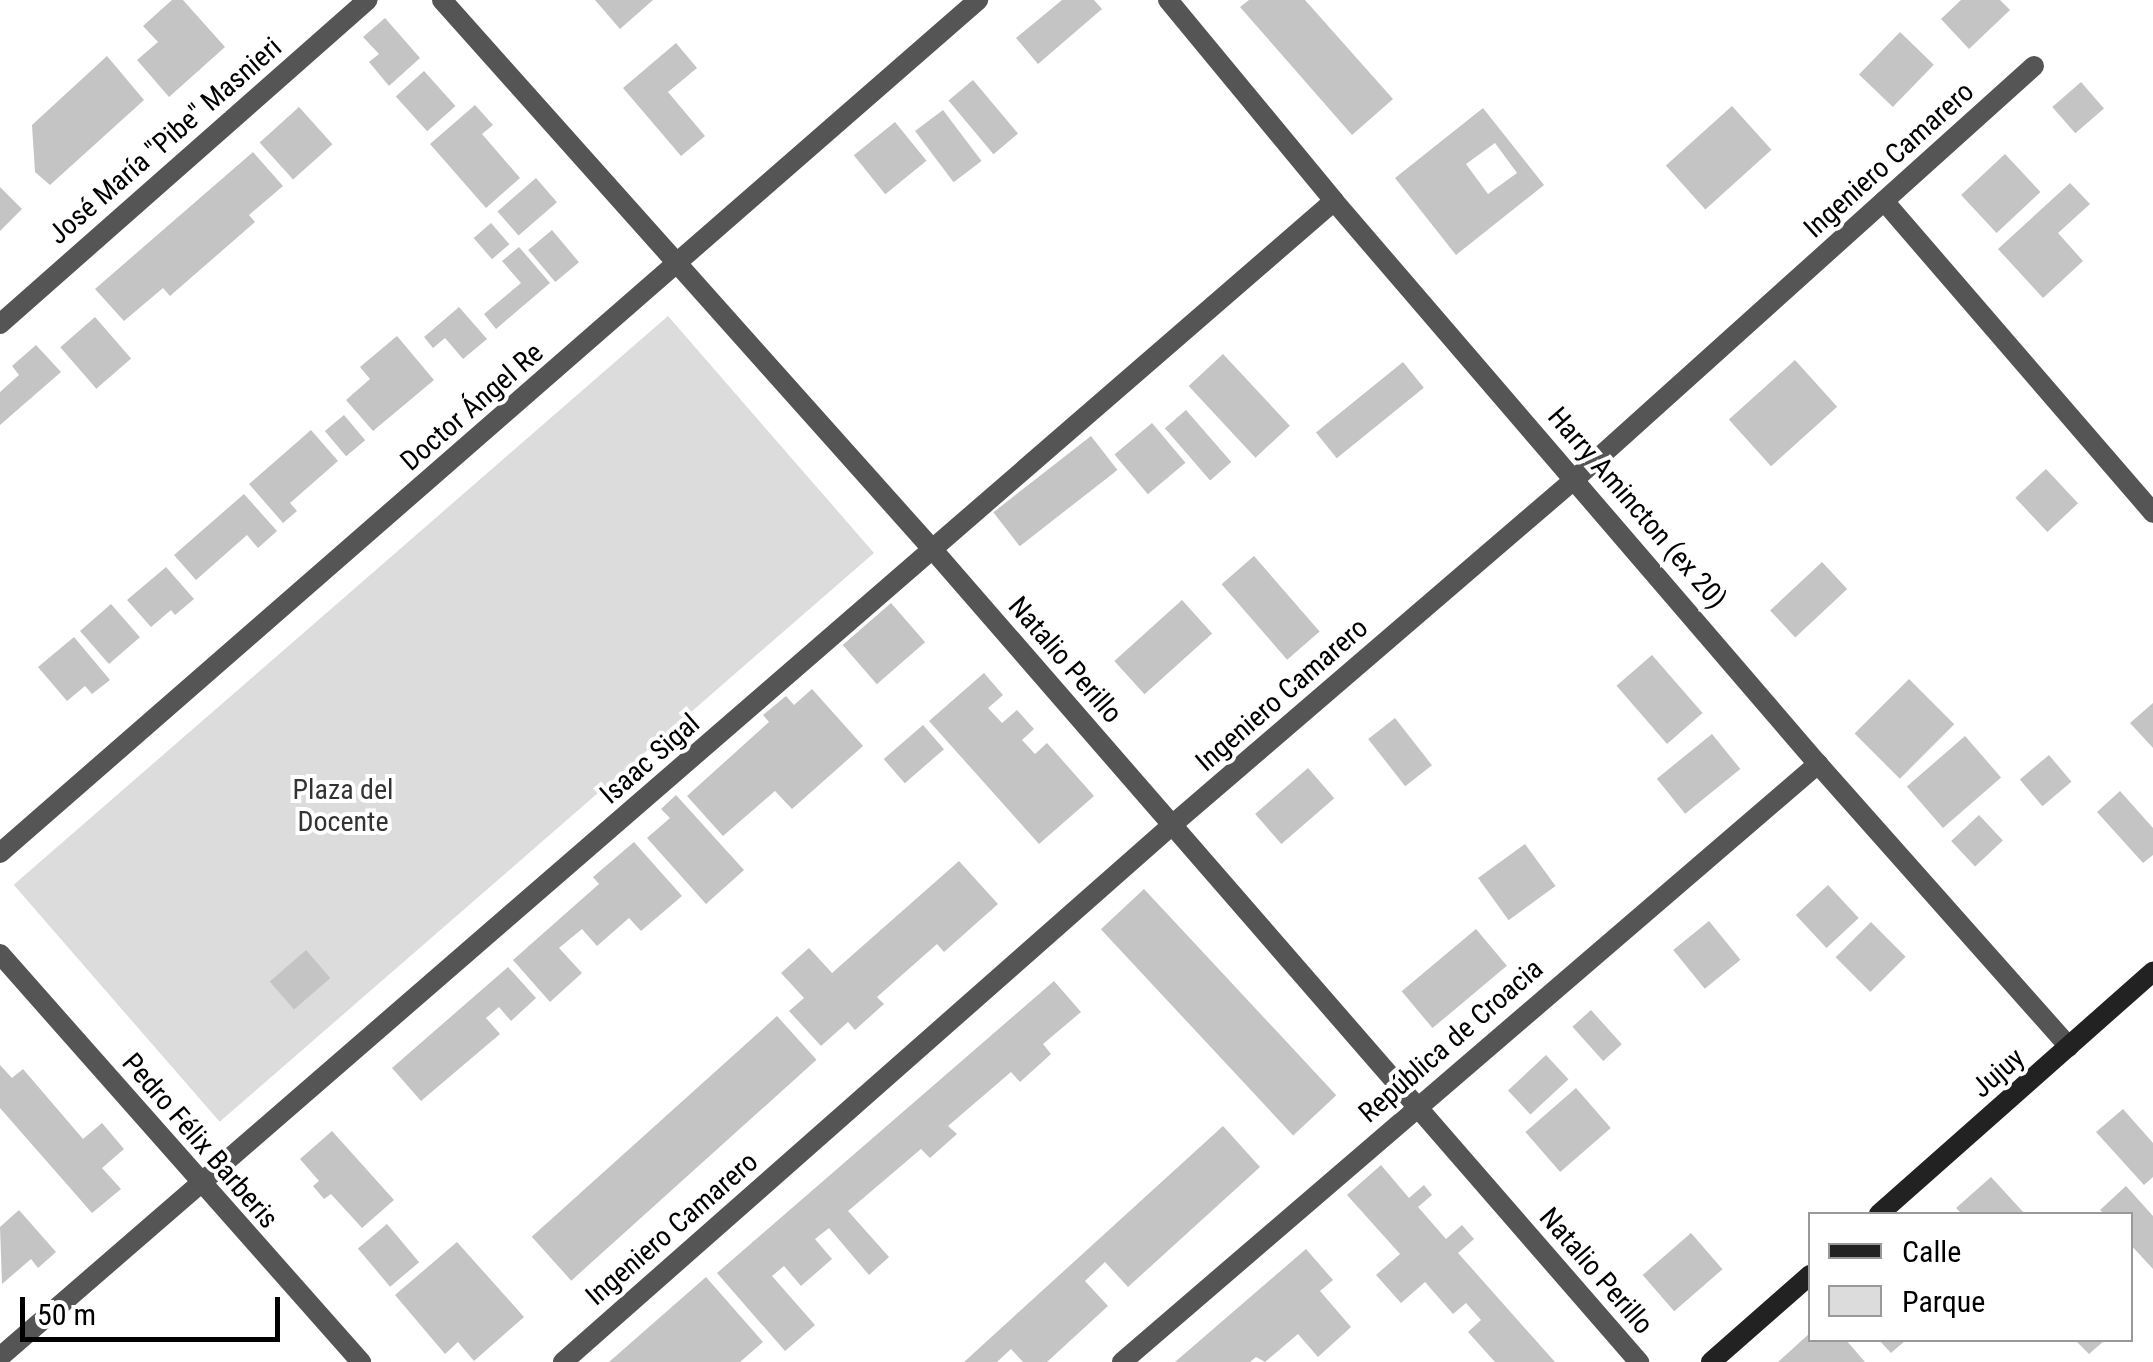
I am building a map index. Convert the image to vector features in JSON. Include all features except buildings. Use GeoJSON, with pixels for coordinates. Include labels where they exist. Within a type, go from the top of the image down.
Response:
{"type":"FeatureCollection","features":[{"type":"Feature","properties":{"kind":"main road","name":"Jujuy"},"geometry":{"type":"LineString","coordinates":[[1881,1212],[2153,972]]}},
{"type":"Feature","properties":{"kind":"main road"},"geometry":{"type":"LineString","coordinates":[[1711,1362],[1808,1277]]}},
{"type":"Feature","properties":{"kind":"street","name":"José María \"Pibe\" Masnieri"},"geometry":{"type":"LineString","coordinates":[[0,324],[367,0]]}},
{"type":"Feature","properties":{"kind":"street","name":"Natalio Perillo"},"geometry":{"type":"LineString","coordinates":[[442,0],[934,551],[1638,1362]]}},
{"type":"Feature","properties":{"kind":"street","name":"Doctor Ángel Re"},"geometry":{"type":"LineString","coordinates":[[0,852],[680,264],[978,0]]}},
{"type":"Feature","properties":{"kind":"street","name":"Harry Amincton (ex 20)"},"geometry":{"type":"LineString","coordinates":[[1168,0],[1334,202],[1576,478],[1818,764],[2069,1047]]}},
{"type":"Feature","properties":{"kind":"street","name":"Ingeniero Camarero"},"geometry":{"type":"LineString","coordinates":[[562,1362],[1172,825],[1576,478],[2034,66]]}},
{"type":"Feature","properties":{"kind":"street"},"geometry":{"type":"LineString","coordinates":[[1884,201],[2153,513]]}},
{"type":"Feature","properties":{"kind":"street","name":"Isaac Sigal"},"geometry":{"type":"LineString","coordinates":[[0,1357],[1334,202]]}},
{"type":"Feature","properties":{"kind":"street","name":"República de Croacia"},"geometry":{"type":"LineString","coordinates":[[1122,1362],[1818,764]]}},
{"type":"Feature","properties":{"kind":"street","name":"Pedro Félix Barberis"},"geometry":{"type":"LineString","coordinates":[[0,954],[361,1362]]}},
{"type":"Feature","properties":{"kind":"green space","name":"Plaza del Docente"},"geometry":{"type":"Polygon","coordinates":[[[668,316],[874,553],[220,1122],[14,885],[668,316]]]}}]}
